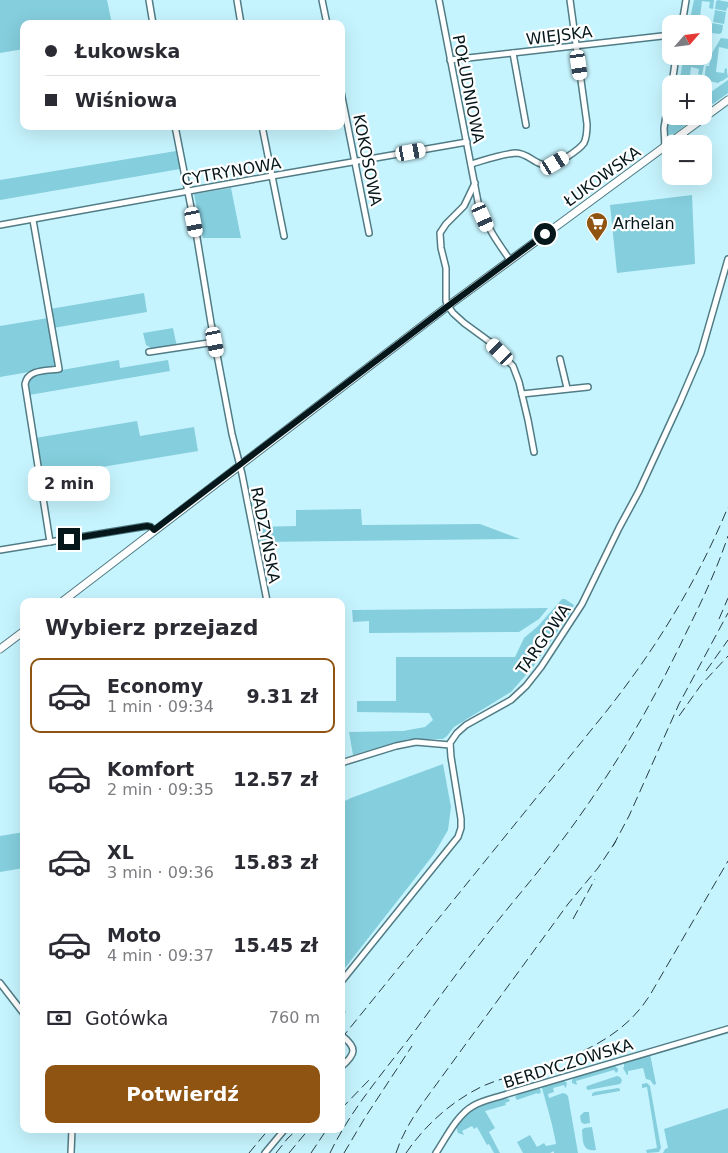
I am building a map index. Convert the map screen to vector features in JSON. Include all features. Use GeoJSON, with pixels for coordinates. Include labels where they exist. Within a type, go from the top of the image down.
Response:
{"type":"FeatureCollection","features":[{"type":"Feature","properties":{"kind":"main road","name":"ŁUKOWSKA"},"geometry":{"type":"LineString","coordinates":[[681,135],[728,100]]}},
{"type":"Feature","properties":{"kind":"main road","name":"ŁUKOWSKA"},"geometry":{"type":"LineString","coordinates":[[67,598],[448,306],[662,149]]}},
{"type":"Feature","properties":{"kind":"main road"},"geometry":{"type":"LineString","coordinates":[[0,650],[20,634]]}},
{"type":"Feature","properties":{"kind":"street"},"geometry":{"type":"LineString","coordinates":[[148,0],[153,20]]}},
{"type":"Feature","properties":{"kind":"street"},"geometry":{"type":"LineString","coordinates":[[237,0],[240,20]]}},
{"type":"Feature","properties":{"kind":"street"},"geometry":{"type":"LineString","coordinates":[[322,0],[326,20]]}},
{"type":"Feature","properties":{"kind":"street","name":"POŁUDNIOWA"},"geometry":{"type":"LineString","coordinates":[[439,0],[479,207],[493,236],[510,260]]}},
{"type":"Feature","properties":{"kind":"street"},"geometry":{"type":"LineString","coordinates":[[471,164],[519,153],[539,163],[548,165],[577,150],[583,143],[587,135],[587,124],[570,0]]}},
{"type":"Feature","properties":{"kind":"street"},"geometry":{"type":"LineString","coordinates":[[684,15],[686,0]]}},
{"type":"Feature","properties":{"kind":"street","name":"WIEJSKA"},"geometry":{"type":"LineString","coordinates":[[450,60],[662,36]]}},
{"type":"Feature","properties":{"kind":"street"},"geometry":{"type":"LineString","coordinates":[[513,53],[526,125]]}},
{"type":"Feature","properties":{"kind":"street","name":"KOKOSOWA"},"geometry":{"type":"LineString","coordinates":[[345,111],[369,234]]}},
{"type":"Feature","properties":{"kind":"street","name":"RADZYŃSKA"},"geometry":{"type":"LineString","coordinates":[[176,130],[232,434],[266,598]]}},
{"type":"Feature","properties":{"kind":"street"},"geometry":{"type":"LineString","coordinates":[[263,130],[284,236]]}},
{"type":"Feature","properties":{"kind":"street","name":"CYTRYNOWA"},"geometry":{"type":"LineString","coordinates":[[0,225],[467,142]]}},
{"type":"Feature","properties":{"kind":"street"},"geometry":{"type":"LineString","coordinates":[[475,182],[464,206],[440,233],[441,248],[446,268],[445,295],[448,306],[453,313],[490,342],[510,362],[517,375],[534,452]]}},
{"type":"Feature","properties":{"kind":"street"},"geometry":{"type":"LineString","coordinates":[[33,220],[59,369],[32,373],[26,378],[24,384],[50,542]]}},
{"type":"Feature","properties":{"kind":"street","name":"TARGOWA"},"geometry":{"type":"LineString","coordinates":[[450,745],[453,737],[466,725],[511,700],[526,686],[541,667],[582,604],[639,491],[701,353],[728,260]]}},
{"type":"Feature","properties":{"kind":"street"},"geometry":{"type":"LineString","coordinates":[[149,352],[215,342]]}},
{"type":"Feature","properties":{"kind":"street"},"geometry":{"type":"LineString","coordinates":[[560,359],[567,388]]}},
{"type":"Feature","properties":{"kind":"street"},"geometry":{"type":"LineString","coordinates":[[522,394],[588,387]]}},
{"type":"Feature","properties":{"kind":"street"},"geometry":{"type":"LineString","coordinates":[[0,550],[147,526],[154,530]]}},
{"type":"Feature","properties":{"kind":"street"},"geometry":{"type":"LineString","coordinates":[[345,762],[396,746],[416,742],[450,745],[461,819],[458,837],[345,977]]}},
{"type":"Feature","properties":{"kind":"street"},"geometry":{"type":"LineString","coordinates":[[0,984],[20,1009]]}},
{"type":"Feature","properties":{"kind":"street","name":"BERDYCZOWSKA"},"geometry":{"type":"LineString","coordinates":[[436,1153],[463,1114],[480,1103],[728,1029]]}},
{"type":"Feature","properties":{"kind":"street"},"geometry":{"type":"LineString","coordinates":[[345,1038],[352,1044],[353,1051],[352,1056],[345,1064]]}},
{"type":"Feature","properties":{"kind":"street"},"geometry":{"type":"LineString","coordinates":[[72,1133],[72,1153]]}},
{"type":"Feature","properties":{"kind":"street"},"geometry":{"type":"LineString","coordinates":[[266,1153],[282,1133]]}},
{"type":"Feature","properties":{"kind":"shaded area"},"geometry":{"type":"Polygon","coordinates":[[[0,0],[107,0],[111,20],[20,20],[20,50],[0,53],[0,0]]]}},
{"type":"Feature","properties":{"kind":"shaded area"},"geometry":{"type":"Polygon","coordinates":[[[694,0],[714,0],[713,9],[709,8],[710,2],[702,1],[700,15],[691,15],[694,0]]]}},
{"type":"Feature","properties":{"kind":"shaded area"},"geometry":{"type":"Polygon","coordinates":[[[716,1],[728,2],[726,11],[715,9],[716,1]]]}},
{"type":"Feature","properties":{"kind":"shaded area"},"geometry":{"type":"Polygon","coordinates":[[[715,10],[726,12],[724,24],[713,22],[715,10]]]}},
{"type":"Feature","properties":{"kind":"shaded area"},"geometry":{"type":"Polygon","coordinates":[[[712,23],[723,25],[720,34],[712,33],[712,23]]]}},
{"type":"Feature","properties":{"kind":"shaded area"},"geometry":{"type":"Polygon","coordinates":[[[721,38],[728,39],[728,49],[719,47],[716,72],[724,73],[725,68],[727,69],[728,77],[718,83],[712,82],[712,75],[705,75],[706,66],[712,65],[712,53],[721,38]]]}},
{"type":"Feature","properties":{"kind":"shaded area"},"geometry":{"type":"Polygon","coordinates":[[[682,65],[704,65],[702,75],[698,74],[699,69],[691,67],[690,75],[681,75],[682,65]]]}},
{"type":"Feature","properties":{"kind":"shaded area"},"geometry":{"type":"Polygon","coordinates":[[[728,80],[728,93],[713,104],[712,91],[728,80]]]}},
{"type":"Feature","properties":{"kind":"shaded area"},"geometry":{"type":"Polygon","coordinates":[[[667,125],[686,125],[674,134],[668,135],[666,133],[667,125]]]}},
{"type":"Feature","properties":{"kind":"shaded area"},"geometry":{"type":"Polygon","coordinates":[[[176,151],[180,169],[0,200],[0,180],[176,151]]]}},
{"type":"Feature","properties":{"kind":"shaded area"},"geometry":{"type":"Polygon","coordinates":[[[231,188],[241,238],[203,238],[194,194],[231,188]]]}},
{"type":"Feature","properties":{"kind":"shaded area"},"geometry":{"type":"Polygon","coordinates":[[[692,195],[695,264],[617,273],[610,205],[692,195]]]}},
{"type":"Feature","properties":{"kind":"shaded area"},"geometry":{"type":"Polygon","coordinates":[[[144,293],[147,312],[53,328],[50,309],[144,293]]]}},
{"type":"Feature","properties":{"kind":"shaded area"},"geometry":{"type":"Polygon","coordinates":[[[48,318],[56,361],[54,366],[52,368],[0,377],[0,326],[48,318]]]}},
{"type":"Feature","properties":{"kind":"shaded area"},"geometry":{"type":"Polygon","coordinates":[[[173,328],[177,347],[153,349],[146,345],[143,333],[173,328]]]}},
{"type":"Feature","properties":{"kind":"shaded area"},"geometry":{"type":"Polygon","coordinates":[[[119,360],[120,368],[168,360],[170,371],[29,395],[27,382],[33,375],[119,360]]]}},
{"type":"Feature","properties":{"kind":"shaded area"},"geometry":{"type":"Polygon","coordinates":[[[137,421],[140,436],[194,427],[198,451],[42,477],[35,438],[137,421]]]}},
{"type":"Feature","properties":{"kind":"shaded area"},"geometry":{"type":"Polygon","coordinates":[[[361,509],[362,525],[480,524],[520,539],[258,542],[255,527],[296,526],[296,510],[361,509]]]}},
{"type":"Feature","properties":{"kind":"shaded area"},"geometry":{"type":"Polygon","coordinates":[[[562,599],[574,605],[570,613],[533,667],[511,692],[454,727],[443,739],[409,739],[353,755],[349,732],[403,731],[425,727],[433,720],[429,713],[357,712],[357,701],[396,701],[396,657],[515,657],[524,638],[538,626],[562,599]]]}},
{"type":"Feature","properties":{"kind":"shaded area"},"geometry":{"type":"Polygon","coordinates":[[[548,608],[539,619],[519,632],[369,633],[369,621],[353,622],[352,610],[548,608]]]}},
{"type":"Feature","properties":{"kind":"shaded area"},"geometry":{"type":"Polygon","coordinates":[[[443,764],[451,807],[448,830],[434,854],[345,968],[345,801],[443,764]]]}},
{"type":"Feature","properties":{"kind":"shaded area"},"geometry":{"type":"Polygon","coordinates":[[[20,833],[20,869],[0,872],[0,836],[20,833]]]}},
{"type":"Feature","properties":{"kind":"shaded area"},"geometry":{"type":"Polygon","coordinates":[[[650,1054],[656,1084],[654,1085],[650,1080],[646,1079],[643,1068],[628,1071],[627,1075],[623,1068],[625,1062],[650,1054]]]}},
{"type":"Feature","properties":{"kind":"shaded area"},"geometry":{"type":"Polygon","coordinates":[[[614,1065],[618,1069],[616,1073],[614,1070],[576,1081],[577,1085],[572,1083],[574,1077],[614,1065]]]}},
{"type":"Feature","properties":{"kind":"shaded area"},"geometry":{"type":"Polygon","coordinates":[[[617,1076],[622,1080],[620,1084],[588,1090],[586,1088],[587,1086],[617,1076]]]}},
{"type":"Feature","properties":{"kind":"shaded area"},"geometry":{"type":"Polygon","coordinates":[[[563,1080],[567,1083],[565,1088],[564,1085],[553,1088],[554,1092],[548,1094],[549,1098],[563,1093],[568,1096],[578,1153],[554,1153],[554,1151],[550,1153],[523,1153],[517,1142],[530,1135],[537,1147],[544,1143],[546,1146],[556,1144],[542,1088],[563,1080]]]}},
{"type":"Feature","properties":{"kind":"shaded area"},"geometry":{"type":"Polygon","coordinates":[[[647,1083],[650,1086],[661,1148],[659,1152],[647,1153],[646,1150],[657,1148],[647,1087],[642,1088],[642,1084],[647,1083]]]}},
{"type":"Feature","properties":{"kind":"shaded area"},"geometry":{"type":"Polygon","coordinates":[[[537,1088],[540,1089],[541,1093],[517,1100],[515,1097],[518,1094],[537,1088]]]}},
{"type":"Feature","properties":{"kind":"shaded area"},"geometry":{"type":"Polygon","coordinates":[[[618,1088],[620,1091],[592,1096],[594,1092],[618,1088]]]}},
{"type":"Feature","properties":{"kind":"shaded area"},"geometry":{"type":"Polygon","coordinates":[[[504,1098],[510,1101],[505,1103],[506,1105],[485,1111],[495,1128],[489,1132],[500,1153],[494,1153],[477,1127],[474,1129],[472,1126],[462,1131],[464,1135],[458,1133],[456,1127],[466,1115],[483,1105],[504,1098]]]}},
{"type":"Feature","properties":{"kind":"shaded area"},"geometry":{"type":"Polygon","coordinates":[[[728,1108],[728,1153],[663,1153],[668,1148],[664,1129],[728,1108]]]}},
{"type":"Feature","properties":{"kind":"shaded area"},"geometry":{"type":"Polygon","coordinates":[[[584,1112],[589,1112],[590,1123],[584,1124],[581,1122],[580,1116],[584,1112]]]}},
{"type":"Feature","properties":{"kind":"shaded area"},"geometry":{"type":"Polygon","coordinates":[[[592,1127],[596,1150],[588,1149],[583,1142],[582,1130],[592,1127]]]}},
{"type":"Feature","properties":{"kind":"railway"},"geometry":{"type":"LineString","coordinates":[[345,1034],[605,713],[641,665],[689,589],[728,507]]}},
{"type":"Feature","properties":{"kind":"railway"},"geometry":{"type":"LineString","coordinates":[[345,1126],[362,1100],[467,960],[560,843],[612,768],[644,715],[673,661],[709,585],[728,536]]}},
{"type":"Feature","properties":{"kind":"railway"},"geometry":{"type":"LineString","coordinates":[[719,619],[728,598]]}},
{"type":"Feature","properties":{"kind":"railway"},"geometry":{"type":"LineString","coordinates":[[613,846],[629,816],[679,704],[728,613]]}},
{"type":"Feature","properties":{"kind":"railway"},"geometry":{"type":"LineString","coordinates":[[706,671],[728,640]]}},
{"type":"Feature","properties":{"kind":"railway"},"geometry":{"type":"LineString","coordinates":[[679,716],[701,685],[728,656]]}},
{"type":"Feature","properties":{"kind":"railway"},"geometry":{"type":"LineString","coordinates":[[396,1153],[407,1128],[422,1104],[568,904],[598,868],[616,841]]}},
{"type":"Feature","properties":{"kind":"railway"},"geometry":{"type":"LineString","coordinates":[[406,1153],[422,1132],[440,1114],[472,1092],[507,1077],[548,1065],[578,1053],[606,1039],[630,1020],[650,995],[728,861]]}},
{"type":"Feature","properties":{"kind":"railway"},"geometry":{"type":"LineString","coordinates":[[573,919],[595,879]]}},
{"type":"Feature","properties":{"kind":"railway"},"geometry":{"type":"LineString","coordinates":[[344,1153],[412,1046]]}},
{"type":"Feature","properties":{"kind":"railway"},"geometry":{"type":"LineString","coordinates":[[345,1105],[370,1079]]}},
{"type":"Feature","properties":{"kind":"railway"},"geometry":{"type":"LineString","coordinates":[[249,1153],[266,1133]]}},
{"type":"Feature","properties":{"kind":"railway"},"geometry":{"type":"LineString","coordinates":[[276,1153],[294,1133]]}},
{"type":"Feature","properties":{"kind":"railway"},"geometry":{"type":"LineString","coordinates":[[289,1153],[306,1133]]}},
{"type":"Feature","properties":{"kind":"railway"},"geometry":{"type":"LineString","coordinates":[[311,1153],[324,1133]]}},
{"type":"Feature","properties":{"kind":"railway"},"geometry":{"type":"LineString","coordinates":[[330,1153],[341,1133]]}},
{"type":"Feature","properties":{"kind":"place","name":"Arhelan"},"geometry":{"type":"Point","coordinates":[597,242]}},
{"type":"Feature","properties":{"kind":"route"},"geometry":{"type":"LineString","coordinates":[[69,539],[147,526],[154,530],[545,234]]}}]}
